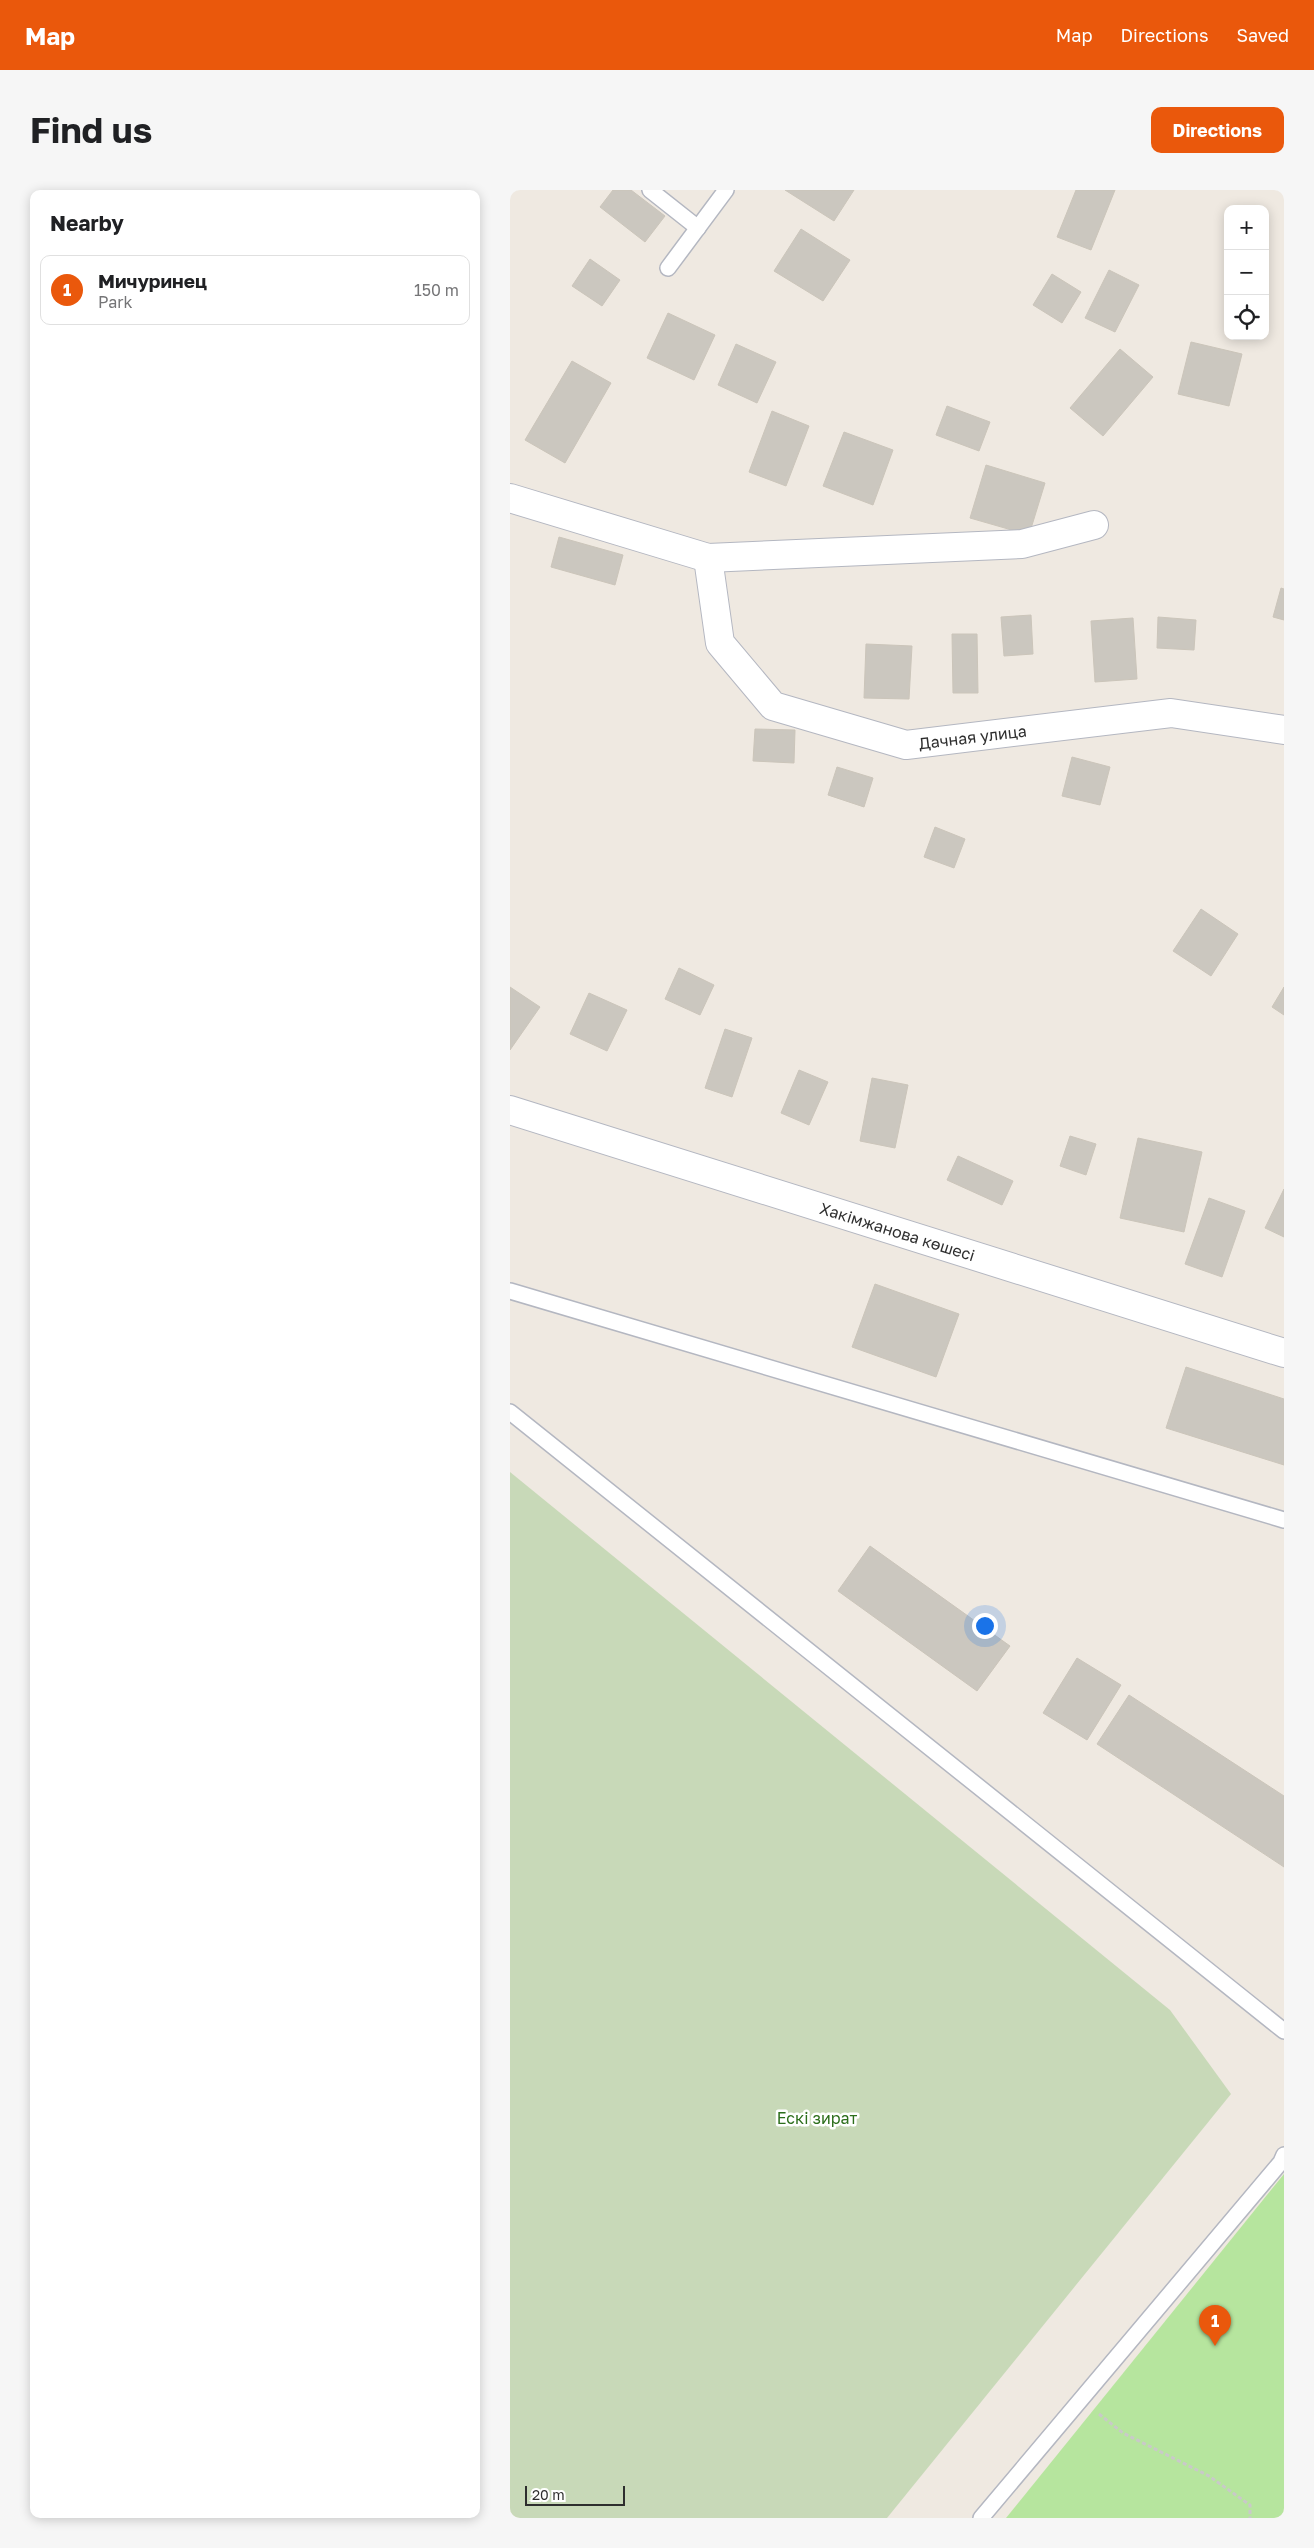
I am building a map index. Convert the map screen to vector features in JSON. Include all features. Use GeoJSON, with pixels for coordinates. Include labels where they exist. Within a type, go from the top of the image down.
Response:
{"type":"FeatureCollection","features":[{"type":"Feature","properties":{"kind":"street"},"geometry":{"type":"LineString","coordinates":[[510,498],[708,558],[1022,544],[1094,525]]}},
{"type":"Feature","properties":{"kind":"street","name":"Дачная улица"},"geometry":{"type":"LineString","coordinates":[[708,558],[720,643],[773,706],[906,745],[1171,713],[1284,730]]}},
{"type":"Feature","properties":{"kind":"street","name":"Хакімжанова көшесі"},"geometry":{"type":"LineString","coordinates":[[510,1110],[1284,1353]]}},
{"type":"Feature","properties":{"kind":"lane"},"geometry":{"type":"LineString","coordinates":[[650,190],[698,228]]}},
{"type":"Feature","properties":{"kind":"lane"},"geometry":{"type":"LineString","coordinates":[[668,268],[726,190]]}},
{"type":"Feature","properties":{"kind":"lane"},"geometry":{"type":"LineString","coordinates":[[510,1291],[1284,1520]]}},
{"type":"Feature","properties":{"kind":"lane"},"geometry":{"type":"LineString","coordinates":[[510,1412],[1284,2031]]}},
{"type":"Feature","properties":{"kind":"lane"},"geometry":{"type":"LineString","coordinates":[[981,2518],[1281,2162],[1284,2155]]}},
{"type":"Feature","properties":{"kind":"path"},"geometry":{"type":"LineString","coordinates":[[1080,2400],[1123,2433],[1209,2476],[1250,2505],[1250,2518]]}},
{"type":"Feature","properties":{"kind":"green space","name":"Ескі зират"},"geometry":{"type":"Polygon","coordinates":[[[510,1472],[1170,2010],[1231,2094],[887,2518],[510,2518],[510,1472]]]}},
{"type":"Feature","properties":{"kind":"green space"},"geometry":{"type":"Polygon","coordinates":[[[1284,2174],[1284,2518],[1006,2518],[1284,2174]]]}},
{"type":"Feature","properties":{"kind":"building"},"geometry":{"type":"Polygon","coordinates":[[[613,190],[631,190],[665,216],[645,242],[600,207],[613,190]]]}},
{"type":"Feature","properties":{"kind":"building"},"geometry":{"type":"Polygon","coordinates":[[[785,190],[854,190],[834,221],[785,190]]]}},
{"type":"Feature","properties":{"kind":"building"},"geometry":{"type":"Polygon","coordinates":[[[1076,190],[1115,190],[1091,250],[1057,237],[1076,190]]]}},
{"type":"Feature","properties":{"kind":"building"},"geometry":{"type":"Polygon","coordinates":[[[801,229],[850,260],[823,301],[774,271],[801,229]]]}},
{"type":"Feature","properties":{"kind":"building"},"geometry":{"type":"Polygon","coordinates":[[[590,259],[620,280],[602,306],[572,286],[590,259]]]}},
{"type":"Feature","properties":{"kind":"building"},"geometry":{"type":"Polygon","coordinates":[[[1109,270],[1139,285],[1115,332],[1085,318],[1109,270]]]}},
{"type":"Feature","properties":{"kind":"building"},"geometry":{"type":"Polygon","coordinates":[[[1052,274],[1081,292],[1062,323],[1033,305],[1052,274]]]}},
{"type":"Feature","properties":{"kind":"building"},"geometry":{"type":"Polygon","coordinates":[[[668,313],[715,335],[694,380],[647,358],[668,313]]]}},
{"type":"Feature","properties":{"kind":"building"},"geometry":{"type":"Polygon","coordinates":[[[1191,342],[1242,354],[1229,406],[1178,394],[1191,342]]]}},
{"type":"Feature","properties":{"kind":"building"},"geometry":{"type":"Polygon","coordinates":[[[736,344],[776,362],[757,403],[718,385],[736,344]]]}},
{"type":"Feature","properties":{"kind":"building"},"geometry":{"type":"Polygon","coordinates":[[[1120,349],[1153,377],[1103,436],[1070,408],[1120,349]]]}},
{"type":"Feature","properties":{"kind":"building"},"geometry":{"type":"Polygon","coordinates":[[[572,361],[611,383],[565,463],[525,440],[572,361]]]}},
{"type":"Feature","properties":{"kind":"building"},"geometry":{"type":"Polygon","coordinates":[[[947,406],[990,422],[979,451],[936,435],[947,406]]]}},
{"type":"Feature","properties":{"kind":"building"},"geometry":{"type":"Polygon","coordinates":[[[772,411],[809,426],[786,486],[749,472],[772,411]]]}},
{"type":"Feature","properties":{"kind":"building"},"geometry":{"type":"Polygon","coordinates":[[[844,432],[893,450],[873,505],[823,486],[844,432]]]}},
{"type":"Feature","properties":{"kind":"building"},"geometry":{"type":"Polygon","coordinates":[[[986,465],[1045,483],[1029,535],[970,518],[986,465]]]}},
{"type":"Feature","properties":{"kind":"building"},"geometry":{"type":"Polygon","coordinates":[[[559,537],[623,555],[615,585],[551,567],[559,537]]]}},
{"type":"Feature","properties":{"kind":"building"},"geometry":{"type":"Polygon","coordinates":[[[1281,588],[1284,589],[1284,620],[1273,617],[1281,588]]]}},
{"type":"Feature","properties":{"kind":"building"},"geometry":{"type":"Polygon","coordinates":[[[1031,615],[1033,654],[1004,656],[1001,617],[1031,615]]]}},
{"type":"Feature","properties":{"kind":"building"},"geometry":{"type":"Polygon","coordinates":[[[1158,617],[1196,620],[1194,650],[1157,648],[1158,617]]]}},
{"type":"Feature","properties":{"kind":"building"},"geometry":{"type":"Polygon","coordinates":[[[1133,618],[1137,679],[1095,682],[1091,621],[1133,618]]]}},
{"type":"Feature","properties":{"kind":"building"},"geometry":{"type":"Polygon","coordinates":[[[952,634],[977,634],[978,693],[953,693],[952,634]]]}},
{"type":"Feature","properties":{"kind":"building"},"geometry":{"type":"Polygon","coordinates":[[[866,644],[912,646],[909,699],[864,698],[866,644]]]}},
{"type":"Feature","properties":{"kind":"building"},"geometry":{"type":"Polygon","coordinates":[[[755,729],[795,730],[794,763],[753,761],[755,729]]]}},
{"type":"Feature","properties":{"kind":"building"},"geometry":{"type":"Polygon","coordinates":[[[1072,757],[1110,767],[1100,805],[1062,796],[1072,757]]]}},
{"type":"Feature","properties":{"kind":"building"},"geometry":{"type":"Polygon","coordinates":[[[837,767],[873,778],[864,807],[828,795],[837,767]]]}},
{"type":"Feature","properties":{"kind":"building"},"geometry":{"type":"Polygon","coordinates":[[[935,827],[965,839],[954,868],[924,857],[935,827]]]}},
{"type":"Feature","properties":{"kind":"building"},"geometry":{"type":"Polygon","coordinates":[[[1201,909],[1238,934],[1211,976],[1173,951],[1201,909]]]}},
{"type":"Feature","properties":{"kind":"building"},"geometry":{"type":"Polygon","coordinates":[[[679,968],[714,985],[700,1015],[665,999],[679,968]]]}},
{"type":"Feature","properties":{"kind":"building"},"geometry":{"type":"Polygon","coordinates":[[[510,987],[540,1007],[510,1050],[510,987]]]}},
{"type":"Feature","properties":{"kind":"building"},"geometry":{"type":"Polygon","coordinates":[[[1284,987],[1284,1015],[1272,1007],[1284,987]]]}},
{"type":"Feature","properties":{"kind":"building"},"geometry":{"type":"Polygon","coordinates":[[[589,993],[627,1010],[607,1051],[570,1034],[589,993]]]}},
{"type":"Feature","properties":{"kind":"building"},"geometry":{"type":"Polygon","coordinates":[[[725,1029],[752,1038],[732,1097],[705,1088],[725,1029]]]}},
{"type":"Feature","properties":{"kind":"building"},"geometry":{"type":"Polygon","coordinates":[[[799,1070],[828,1082],[809,1125],[781,1113],[799,1070]]]}},
{"type":"Feature","properties":{"kind":"building"},"geometry":{"type":"Polygon","coordinates":[[[872,1078],[908,1085],[895,1148],[860,1141],[872,1078]]]}},
{"type":"Feature","properties":{"kind":"building"},"geometry":{"type":"Polygon","coordinates":[[[1070,1136],[1096,1144],[1086,1175],[1060,1166],[1070,1136]]]}},
{"type":"Feature","properties":{"kind":"building"},"geometry":{"type":"Polygon","coordinates":[[[1138,1138],[1202,1152],[1184,1232],[1120,1218],[1138,1138]]]}},
{"type":"Feature","properties":{"kind":"building"},"geometry":{"type":"Polygon","coordinates":[[[958,1156],[1013,1181],[1002,1205],[947,1180],[958,1156]]]}},
{"type":"Feature","properties":{"kind":"building"},"geometry":{"type":"Polygon","coordinates":[[[1284,1189],[1284,1237],[1265,1228],[1284,1189]]]}},
{"type":"Feature","properties":{"kind":"building"},"geometry":{"type":"Polygon","coordinates":[[[1209,1198],[1245,1211],[1222,1277],[1185,1264],[1209,1198]]]}},
{"type":"Feature","properties":{"kind":"building"},"geometry":{"type":"Polygon","coordinates":[[[875,1284],[959,1314],[936,1377],[852,1347],[875,1284]]]}},
{"type":"Feature","properties":{"kind":"building"},"geometry":{"type":"Polygon","coordinates":[[[1186,1367],[1284,1399],[1284,1465],[1166,1428],[1186,1367]]]}},
{"type":"Feature","properties":{"kind":"building"},"geometry":{"type":"Polygon","coordinates":[[[870,1546],[1010,1646],[977,1691],[838,1591],[870,1546]]]}},
{"type":"Feature","properties":{"kind":"building"},"geometry":{"type":"Polygon","coordinates":[[[1077,1658],[1121,1685],[1087,1740],[1043,1713],[1077,1658]]]}},
{"type":"Feature","properties":{"kind":"building"},"geometry":{"type":"Polygon","coordinates":[[[1129,1695],[1284,1796],[1284,1867],[1097,1744],[1129,1695]]]}},
{"type":"Feature","properties":{"kind":"place","name":"Мичуринец"},"geometry":{"type":"Point","coordinates":[1215,2346]}}]}
